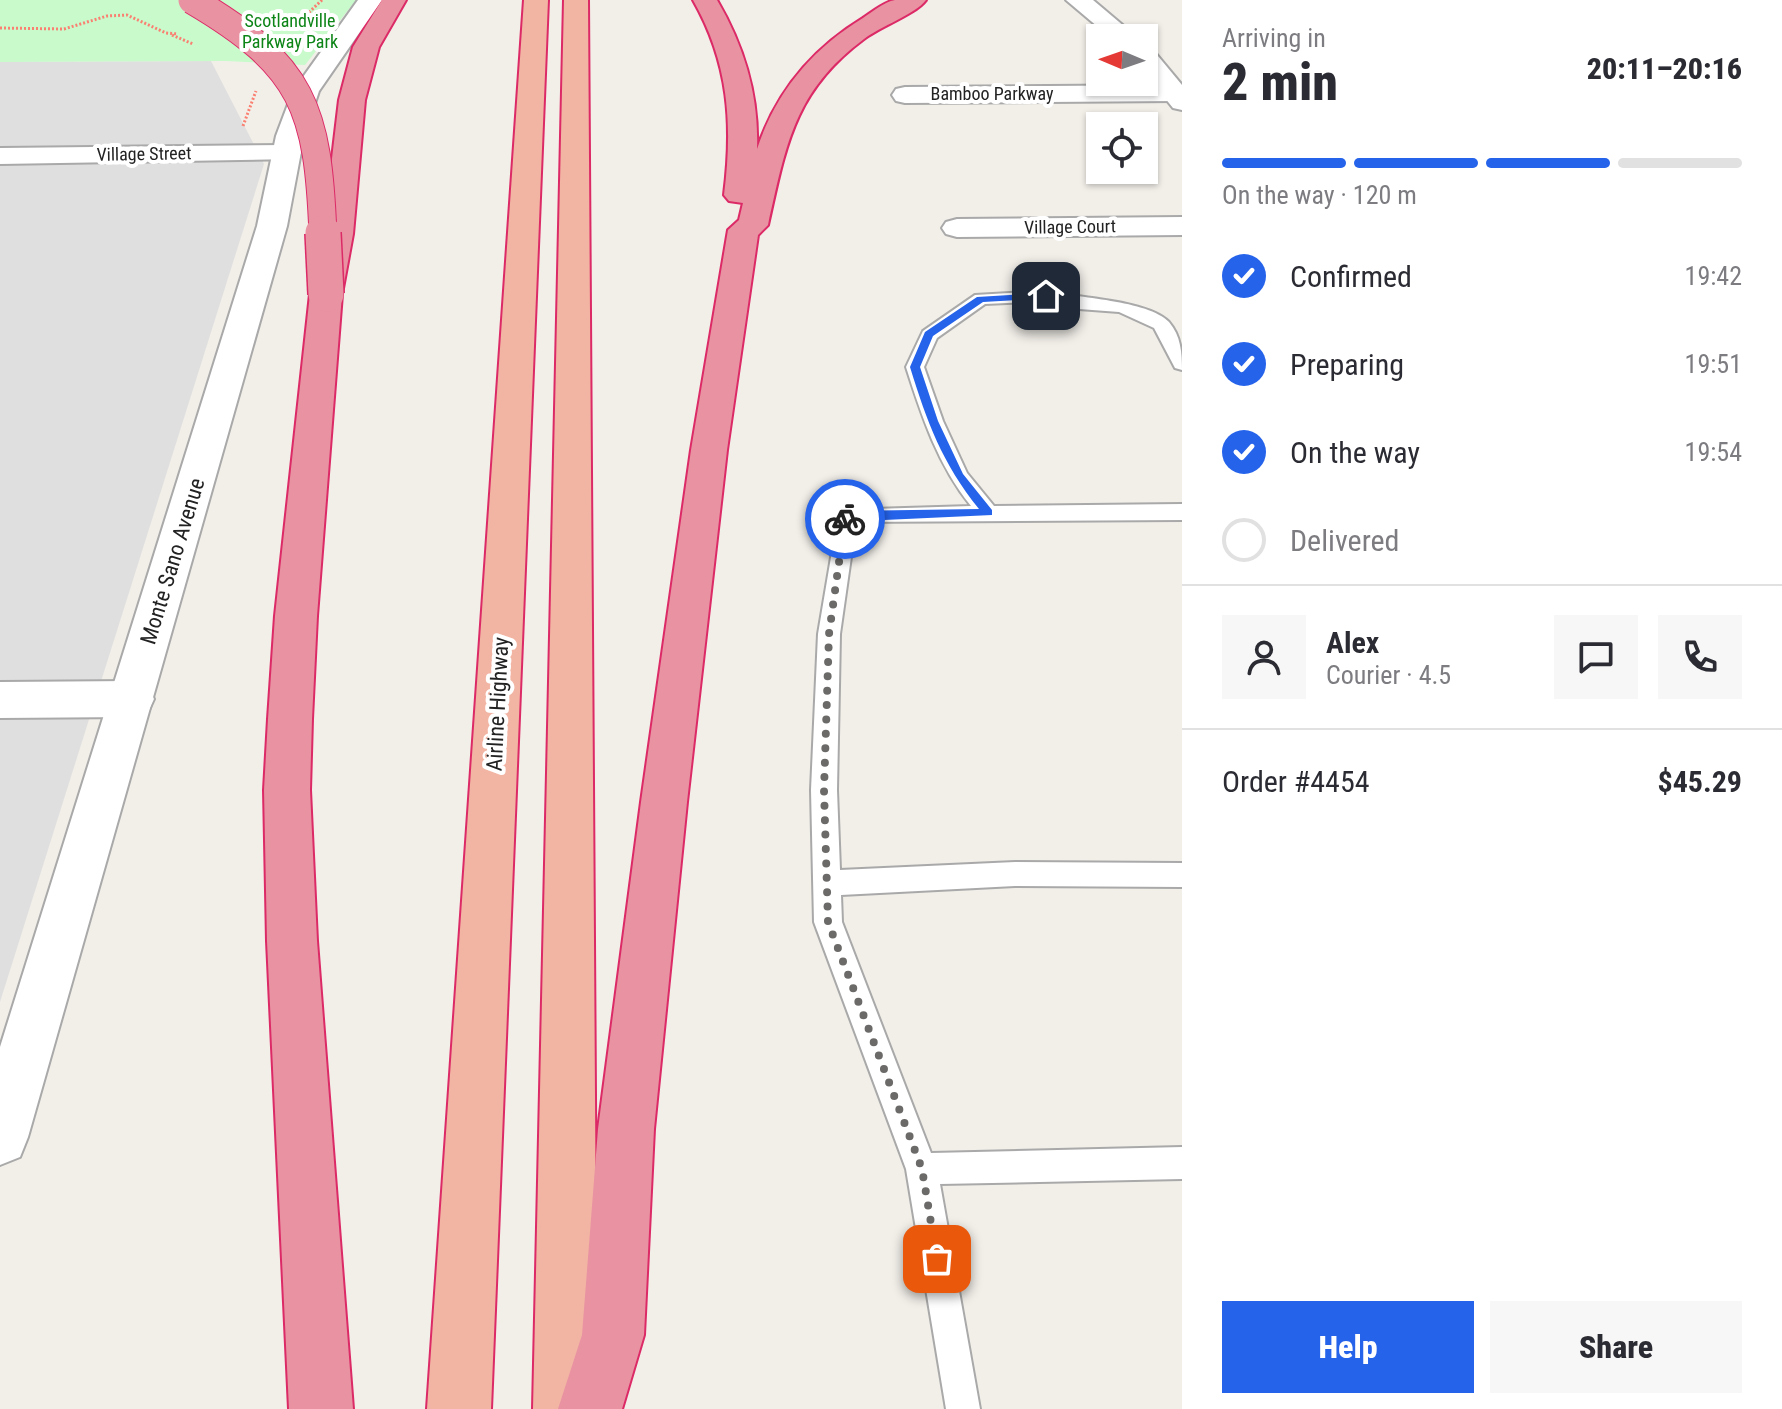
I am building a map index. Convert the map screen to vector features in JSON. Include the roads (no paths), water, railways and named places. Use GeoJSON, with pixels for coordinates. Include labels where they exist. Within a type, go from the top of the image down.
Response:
{"type":"FeatureCollection","features":[{"type":"Feature","properties":{"kind":"highway"},"geometry":{"type":"LineString","coordinates":[[192,0],[228,20],[258,43],[291,80],[304,103],[314,127],[321,171],[326,294]]}},
{"type":"Feature","properties":{"kind":"highway"},"geometry":{"type":"LineString","coordinates":[[321,1409],[289,854],[287,790],[296,616],[326,294],[338,234],[354,85],[372,34],[394,0]]}},
{"type":"Feature","properties":{"kind":"highway","name":"Airline Highway"},"geometry":{"type":"LineString","coordinates":[[459,1409],[536,0]]}},
{"type":"Feature","properties":{"kind":"highway"},"geometry":{"type":"LineString","coordinates":[[565,1409],[576,0]]}},
{"type":"Feature","properties":{"kind":"highway"},"geometry":{"type":"LineString","coordinates":[[705,0],[730,46],[741,91],[745,134],[736,223],[743,230]]}},
{"type":"Feature","properties":{"kind":"highway"},"geometry":{"type":"LineString","coordinates":[[743,230],[753,225],[781,121],[807,78],[851,36],[914,0]]}},
{"type":"Feature","properties":{"kind":"highway"},"geometry":{"type":"LineString","coordinates":[[590,1409],[613,1335],[626,1129],[664,802],[709,450],[743,230]]}},
{"type":"Feature","properties":{"kind":"street","name":"Monte Sano Avenue"},"geometry":{"type":"LineString","coordinates":[[0,1137],[272,226],[270,153],[298,113],[314,75],[370,0]]}},
{"type":"Feature","properties":{"kind":"street"},"geometry":{"type":"LineString","coordinates":[[1078,0],[1108,24]]}},
{"type":"Feature","properties":{"kind":"street"},"geometry":{"type":"LineString","coordinates":[[1158,72],[1179,97]]}},
{"type":"Feature","properties":{"kind":"street","name":"Bamboo Parkway"},"geometry":{"type":"LineString","coordinates":[[905,95],[1179,97]]}},
{"type":"Feature","properties":{"kind":"street","name":"Village Street"},"geometry":{"type":"LineString","coordinates":[[0,156],[270,153]]}},
{"type":"Feature","properties":{"kind":"street","name":"Village Court"},"geometry":{"type":"LineString","coordinates":[[957,228],[1182,226]]}},
{"type":"Feature","properties":{"kind":"street"},"geometry":{"type":"LineString","coordinates":[[0,700],[132,699]]}},
{"type":"Feature","properties":{"kind":"lane"},"geometry":{"type":"LineString","coordinates":[[988,513],[958,476],[933,421],[915,367],[929,335],[981,299],[1046,296],[1079,304],[1122,307],[1161,324],[1182,364]]}},
{"type":"Feature","properties":{"kind":"lane"},"geometry":{"type":"LineString","coordinates":[[963,1409],[922,1169],[828,922],[824,790],[829,634],[846,515],[1182,512]]}},
{"type":"Feature","properties":{"kind":"lane"},"geometry":{"type":"LineString","coordinates":[[827,883],[1015,874],[1182,875]]}},
{"type":"Feature","properties":{"kind":"lane"},"geometry":{"type":"LineString","coordinates":[[922,1169],[1182,1163]]}},
{"type":"Feature","properties":{"kind":"park label","name":"Scotlandville Parkway Park"},"geometry":{"type":"Point","coordinates":[290,31]}}]}
